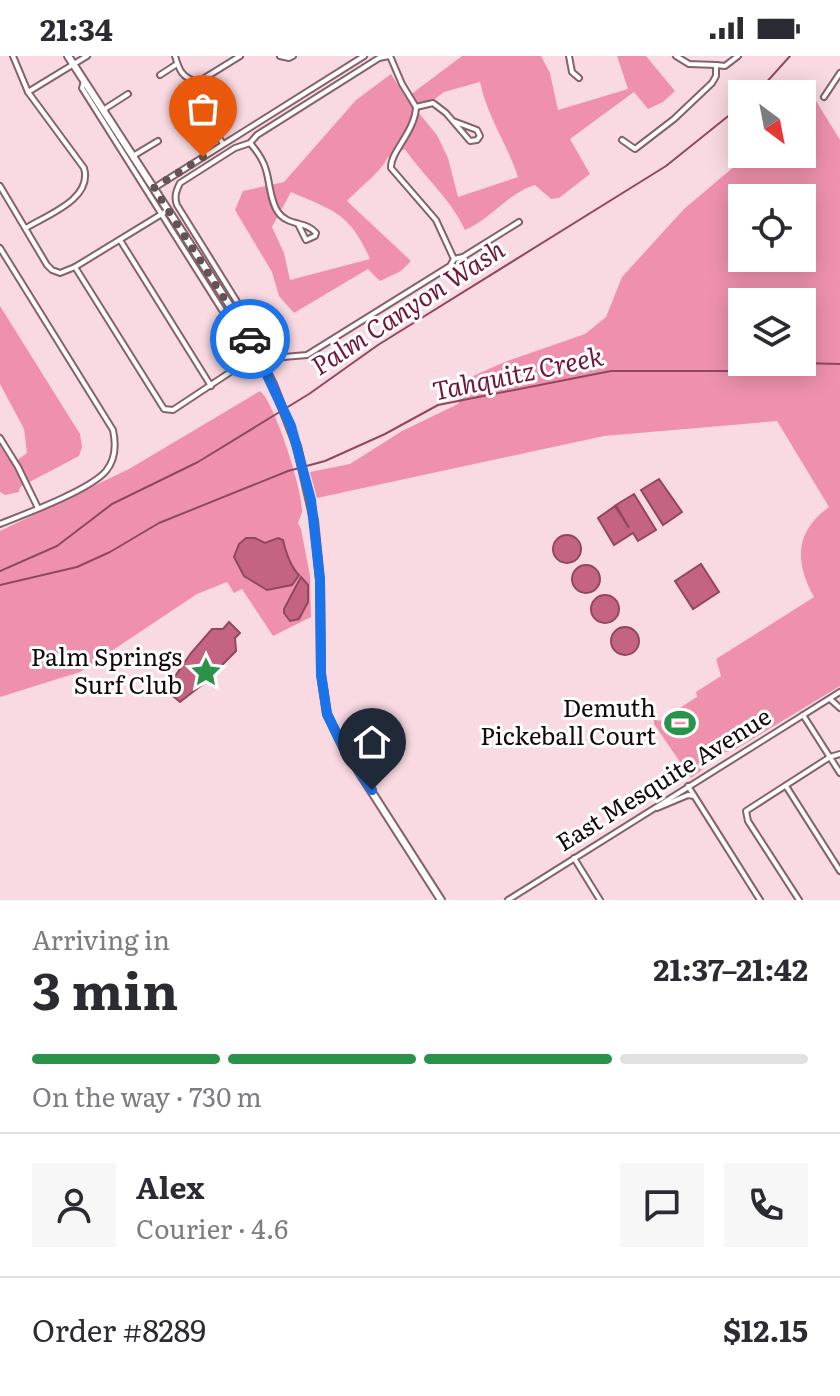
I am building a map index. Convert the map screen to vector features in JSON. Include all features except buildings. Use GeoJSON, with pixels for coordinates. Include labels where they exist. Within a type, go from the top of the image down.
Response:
{"type":"FeatureCollection","features":[{"type":"Feature","properties":{"kind":"main road"},"geometry":{"type":"LineString","coordinates":[[68,56],[245,329],[273,384],[291,426],[311,500],[320,580],[321,674],[327,714],[343,747],[441,900]]}},
{"type":"Feature","properties":{"kind":"street"},"geometry":{"type":"LineString","coordinates":[[13,56],[28,92],[86,175],[85,184],[77,196],[26,228]]}},
{"type":"Feature","properties":{"kind":"street"},"geometry":{"type":"LineString","coordinates":[[28,92],[87,56]]}},
{"type":"Feature","properties":{"kind":"street"},"geometry":{"type":"LineString","coordinates":[[175,56],[182,74],[188,80],[198,82],[240,56]]}},
{"type":"Feature","properties":{"kind":"street"},"geometry":{"type":"LineString","coordinates":[[280,56],[293,56]]}},
{"type":"Feature","properties":{"kind":"street"},"geometry":{"type":"LineString","coordinates":[[154,188],[364,56]]}},
{"type":"Feature","properties":{"kind":"street"},"geometry":{"type":"LineString","coordinates":[[454,259],[436,220],[391,168],[392,157],[413,125],[416,107],[390,56],[367,65],[257,135],[250,143],[235,148],[180,183],[175,199],[272,358],[307,355],[450,266],[454,259],[463,257],[519,222]]}},
{"type":"Feature","properties":{"kind":"street"},"geometry":{"type":"LineString","coordinates":[[569,56],[572,72],[579,78]]}},
{"type":"Feature","properties":{"kind":"street"},"geometry":{"type":"LineString","coordinates":[[676,56],[689,64],[725,66],[738,56]]}},
{"type":"Feature","properties":{"kind":"street"},"geometry":{"type":"LineString","coordinates":[[160,75],[177,64]]}},
{"type":"Feature","properties":{"kind":"street"},"geometry":{"type":"LineString","coordinates":[[622,140],[635,149],[674,119],[712,83],[716,65]]}},
{"type":"Feature","properties":{"kind":"street"},"geometry":{"type":"LineString","coordinates":[[824,97],[840,73]]}},
{"type":"Feature","properties":{"kind":"street"},"geometry":{"type":"LineString","coordinates":[[75,267],[164,409],[168,411],[211,386],[250,359],[166,211],[82,88],[84,81]]}},
{"type":"Feature","properties":{"kind":"street"},"geometry":{"type":"LineString","coordinates":[[198,82],[205,114],[224,144]]}},
{"type":"Feature","properties":{"kind":"street"},"geometry":{"type":"LineString","coordinates":[[103,110],[128,94]]}},
{"type":"Feature","properties":{"kind":"street"},"geometry":{"type":"LineString","coordinates":[[416,107],[433,103],[470,141],[480,136],[477,130],[453,121]]}},
{"type":"Feature","properties":{"kind":"street"},"geometry":{"type":"LineString","coordinates":[[186,123],[205,114]]}},
{"type":"Feature","properties":{"kind":"street"},"geometry":{"type":"LineString","coordinates":[[133,156],[158,141]]}},
{"type":"Feature","properties":{"kind":"street"},"geometry":{"type":"LineString","coordinates":[[250,143],[263,160],[276,210],[281,216],[312,228],[315,236],[306,240],[298,224]]}},
{"type":"Feature","properties":{"kind":"street"},"geometry":{"type":"LineString","coordinates":[[0,186],[52,270],[60,273],[166,211]]}},
{"type":"Feature","properties":{"kind":"street"},"geometry":{"type":"LineString","coordinates":[[120,240],[211,386]]}},
{"type":"Feature","properties":{"kind":"street"},"geometry":{"type":"LineString","coordinates":[[0,248],[113,430],[114,450],[113,460],[105,473],[0,524]]}},
{"type":"Feature","properties":{"kind":"street"},"geometry":{"type":"LineString","coordinates":[[0,438],[38,508]]}},
{"type":"Feature","properties":{"kind":"street","name":"East Mesquite Avenue"},"geometry":{"type":"LineString","coordinates":[[508,900],[840,692]]}},
{"type":"Feature","properties":{"kind":"street"},"geometry":{"type":"LineString","coordinates":[[829,699],[840,708]]}},
{"type":"Feature","properties":{"kind":"street"},"geometry":{"type":"LineString","coordinates":[[803,715],[840,773]]}},
{"type":"Feature","properties":{"kind":"street"},"geometry":{"type":"LineString","coordinates":[[799,900],[748,821],[746,811],[830,757],[840,754]]}},
{"type":"Feature","properties":{"kind":"street"},"geometry":{"type":"LineString","coordinates":[[688,786],[760,900]]}},
{"type":"Feature","properties":{"kind":"street"},"geometry":{"type":"LineString","coordinates":[[786,786],[840,871]]}},
{"type":"Feature","properties":{"kind":"street"},"geometry":{"type":"LineString","coordinates":[[651,810],[688,795],[694,796]]}},
{"type":"Feature","properties":{"kind":"street"},"geometry":{"type":"LineString","coordinates":[[574,858],[600,900]]}},
{"type":"Feature","properties":{"kind":"shaded area"},"geometry":{"type":"Polygon","coordinates":[[[462,56],[541,56],[550,73],[558,110],[628,89],[617,56],[646,56],[675,91],[663,102],[648,109],[634,92],[570,139],[590,174],[559,198],[551,199],[535,185],[516,194],[465,230],[452,208],[405,149],[387,158],[376,174],[347,201],[411,261],[401,271],[380,281],[368,269],[294,313],[279,296],[272,272],[235,210],[243,191],[284,182],[356,100],[391,74],[406,98],[462,56]],[[480,82],[444,92],[418,112],[437,135],[448,158],[458,197],[518,177],[487,107],[480,82]],[[291,192],[272,227],[284,253],[290,280],[370,259],[355,232],[339,215],[291,192]]]}},
{"type":"Feature","properties":{"kind":"shaded area"},"geometry":{"type":"Polygon","coordinates":[[[816,101],[840,140],[840,686],[736,749],[726,752],[691,778],[654,724],[654,719],[659,721],[697,697],[696,692],[721,676],[716,659],[814,597],[803,572],[801,549],[809,527],[829,507],[777,421],[604,436],[317,498],[310,472],[350,464],[402,431],[458,404],[465,382],[473,376],[585,334],[606,317],[622,277],[684,209],[732,168],[816,168],[816,101]]]}},
{"type":"Feature","properties":{"kind":"shaded area"},"geometry":{"type":"Polygon","coordinates":[[[0,306],[80,434],[82,447],[79,456],[20,487],[19,492],[5,495],[0,492],[0,446],[12,464],[27,453],[24,429],[0,384],[0,306]]]}},
{"type":"Feature","properties":{"kind":"shaded area"},"geometry":{"type":"Polygon","coordinates":[[[260,391],[280,428],[298,485],[302,511],[298,523],[310,576],[311,617],[273,636],[242,589],[234,593],[227,582],[197,594],[80,672],[0,697],[0,531],[129,469],[260,391]]]}},
{"type":"Feature","properties":{"kind":"shaded area"},"geometry":{"type":"Polygon","coordinates":[[[659,479],[682,512],[663,525],[641,490],[659,479]]]}},
{"type":"Feature","properties":{"kind":"shaded area"},"geometry":{"type":"Polygon","coordinates":[[[634,494],[656,530],[638,541],[633,533],[614,545],[598,518],[615,506],[629,528],[616,505],[634,494]]]}},
{"type":"Feature","properties":{"kind":"shaded area"},"geometry":{"type":"Polygon","coordinates":[[[567,535],[577,539],[581,549],[577,559],[567,563],[557,559],[553,549],[557,539],[567,535]]]}},
{"type":"Feature","properties":{"kind":"shaded area"},"geometry":{"type":"Polygon","coordinates":[[[246,538],[265,543],[278,538],[283,540],[293,568],[299,575],[292,585],[267,590],[244,576],[234,557],[239,544],[246,538]]]}},
{"type":"Feature","properties":{"kind":"shaded area"},"geometry":{"type":"Polygon","coordinates":[[[701,564],[719,592],[693,609],[675,581],[701,564]]]}},
{"type":"Feature","properties":{"kind":"shaded area"},"geometry":{"type":"Polygon","coordinates":[[[586,565],[596,569],[600,579],[596,589],[586,593],[576,589],[572,579],[576,569],[586,565]]]}},
{"type":"Feature","properties":{"kind":"shaded area"},"geometry":{"type":"Polygon","coordinates":[[[301,577],[308,585],[308,602],[299,619],[290,621],[284,609],[301,577]]]}},
{"type":"Feature","properties":{"kind":"shaded area"},"geometry":{"type":"Polygon","coordinates":[[[605,595],[615,599],[619,609],[615,619],[605,623],[595,619],[591,609],[595,599],[605,595]]]}},
{"type":"Feature","properties":{"kind":"shaded area"},"geometry":{"type":"Polygon","coordinates":[[[229,622],[240,633],[235,638],[236,651],[180,702],[167,691],[169,685],[212,629],[223,629],[229,622]]]}},
{"type":"Feature","properties":{"kind":"shaded area"},"geometry":{"type":"Polygon","coordinates":[[[625,627],[635,631],[639,641],[635,651],[625,655],[615,651],[611,641],[615,631],[625,627]]]}},
{"type":"Feature","properties":{"kind":"waterway","name":"Palm Canyon Wash"},"geometry":{"type":"LineString","coordinates":[[769,80],[790,56]]}},
{"type":"Feature","properties":{"kind":"waterway","name":"Palm Canyon Wash"},"geometry":{"type":"LineString","coordinates":[[0,571],[57,546],[112,504],[198,462],[309,394],[378,345],[666,166],[728,116]]}},
{"type":"Feature","properties":{"kind":"waterway","name":"Tahquitz Creek"},"geometry":{"type":"LineString","coordinates":[[0,585],[77,567],[159,523],[288,471],[325,461],[385,434],[438,405],[611,371],[731,371],[801,363],[840,364]]}},
{"type":"Feature","properties":{"kind":"way so far"},"geometry":{"type":"LineString","coordinates":[[203,157],[154,188],[250,339]]}},
{"type":"Feature","properties":{"kind":"place","name":"Palm Springs Surf Club"},"geometry":{"type":"Point","coordinates":[206,672]}},
{"type":"Feature","properties":{"kind":"place","name":"Demuth Pickeball Court"},"geometry":{"type":"Point","coordinates":[680,723]}},
{"type":"Feature","properties":{"kind":"route"},"geometry":{"type":"LineString","coordinates":[[250,339],[291,426],[311,500],[320,580],[320,656],[327,714],[343,747],[372,790]]}}]}
